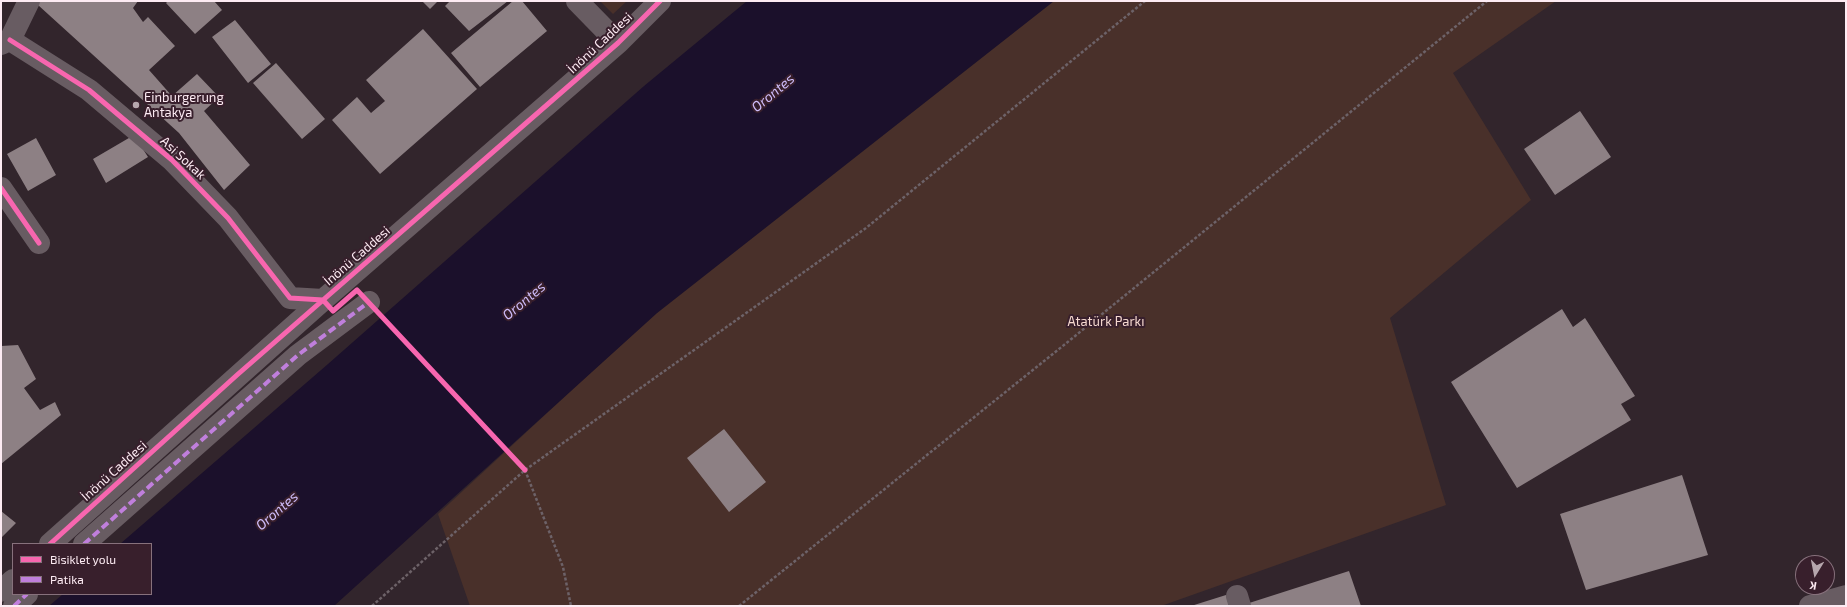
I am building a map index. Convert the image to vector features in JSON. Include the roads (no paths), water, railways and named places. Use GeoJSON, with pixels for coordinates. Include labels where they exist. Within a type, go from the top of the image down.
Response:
{"type":"FeatureCollection","features":[{"type":"Feature","properties":{"kind":"street"},"geometry":{"type":"LineString","coordinates":[[5,42],[29,1]]}},
{"type":"Feature","properties":{"kind":"street"},"geometry":{"type":"LineString","coordinates":[[577,1],[618,43]]}},
{"type":"Feature","properties":{"kind":"street","name":"İnönü Caddesi"},"geometry":{"type":"LineString","coordinates":[[51,543],[323,300],[618,43],[660,1]]}},
{"type":"Feature","properties":{"kind":"street","name":"Asi Sokak"},"geometry":{"type":"LineString","coordinates":[[5,42],[89,90],[172,160],[228,218],[290,298],[323,300]]}},
{"type":"Feature","properties":{"kind":"street"},"geometry":{"type":"LineString","coordinates":[[1,188],[39,243]]}},
{"type":"Feature","properties":{"kind":"street"},"geometry":{"type":"LineString","coordinates":[[85,543],[298,355],[369,302]]}},
{"type":"Feature","properties":{"kind":"street"},"geometry":{"type":"LineString","coordinates":[[1,591],[12,581]]}},
{"type":"Feature","properties":{"kind":"street"},"geometry":{"type":"LineString","coordinates":[[14,606],[26,595]]}},
{"type":"Feature","properties":{"kind":"street"},"geometry":{"type":"LineString","coordinates":[[1810,606],[1846,596]]}},
{"type":"Feature","properties":{"kind":"water","name":"Orontes"},"geometry":{"type":"Polygon","coordinates":[[[747,1],[1054,1],[657,313],[334,606],[49,606],[62,595],[152,595],[152,543],[121,543],[328,364],[644,86],[747,1]]]}},
{"type":"Feature","properties":{"kind":"place","name":"Einburgerung Antakya"},"geometry":{"type":"Point","coordinates":[136,105]}},
{"type":"Feature","properties":{"kind":"park label","name":"Atatürk Parkı"},"geometry":{"type":"Point","coordinates":[1106,322]}}]}
